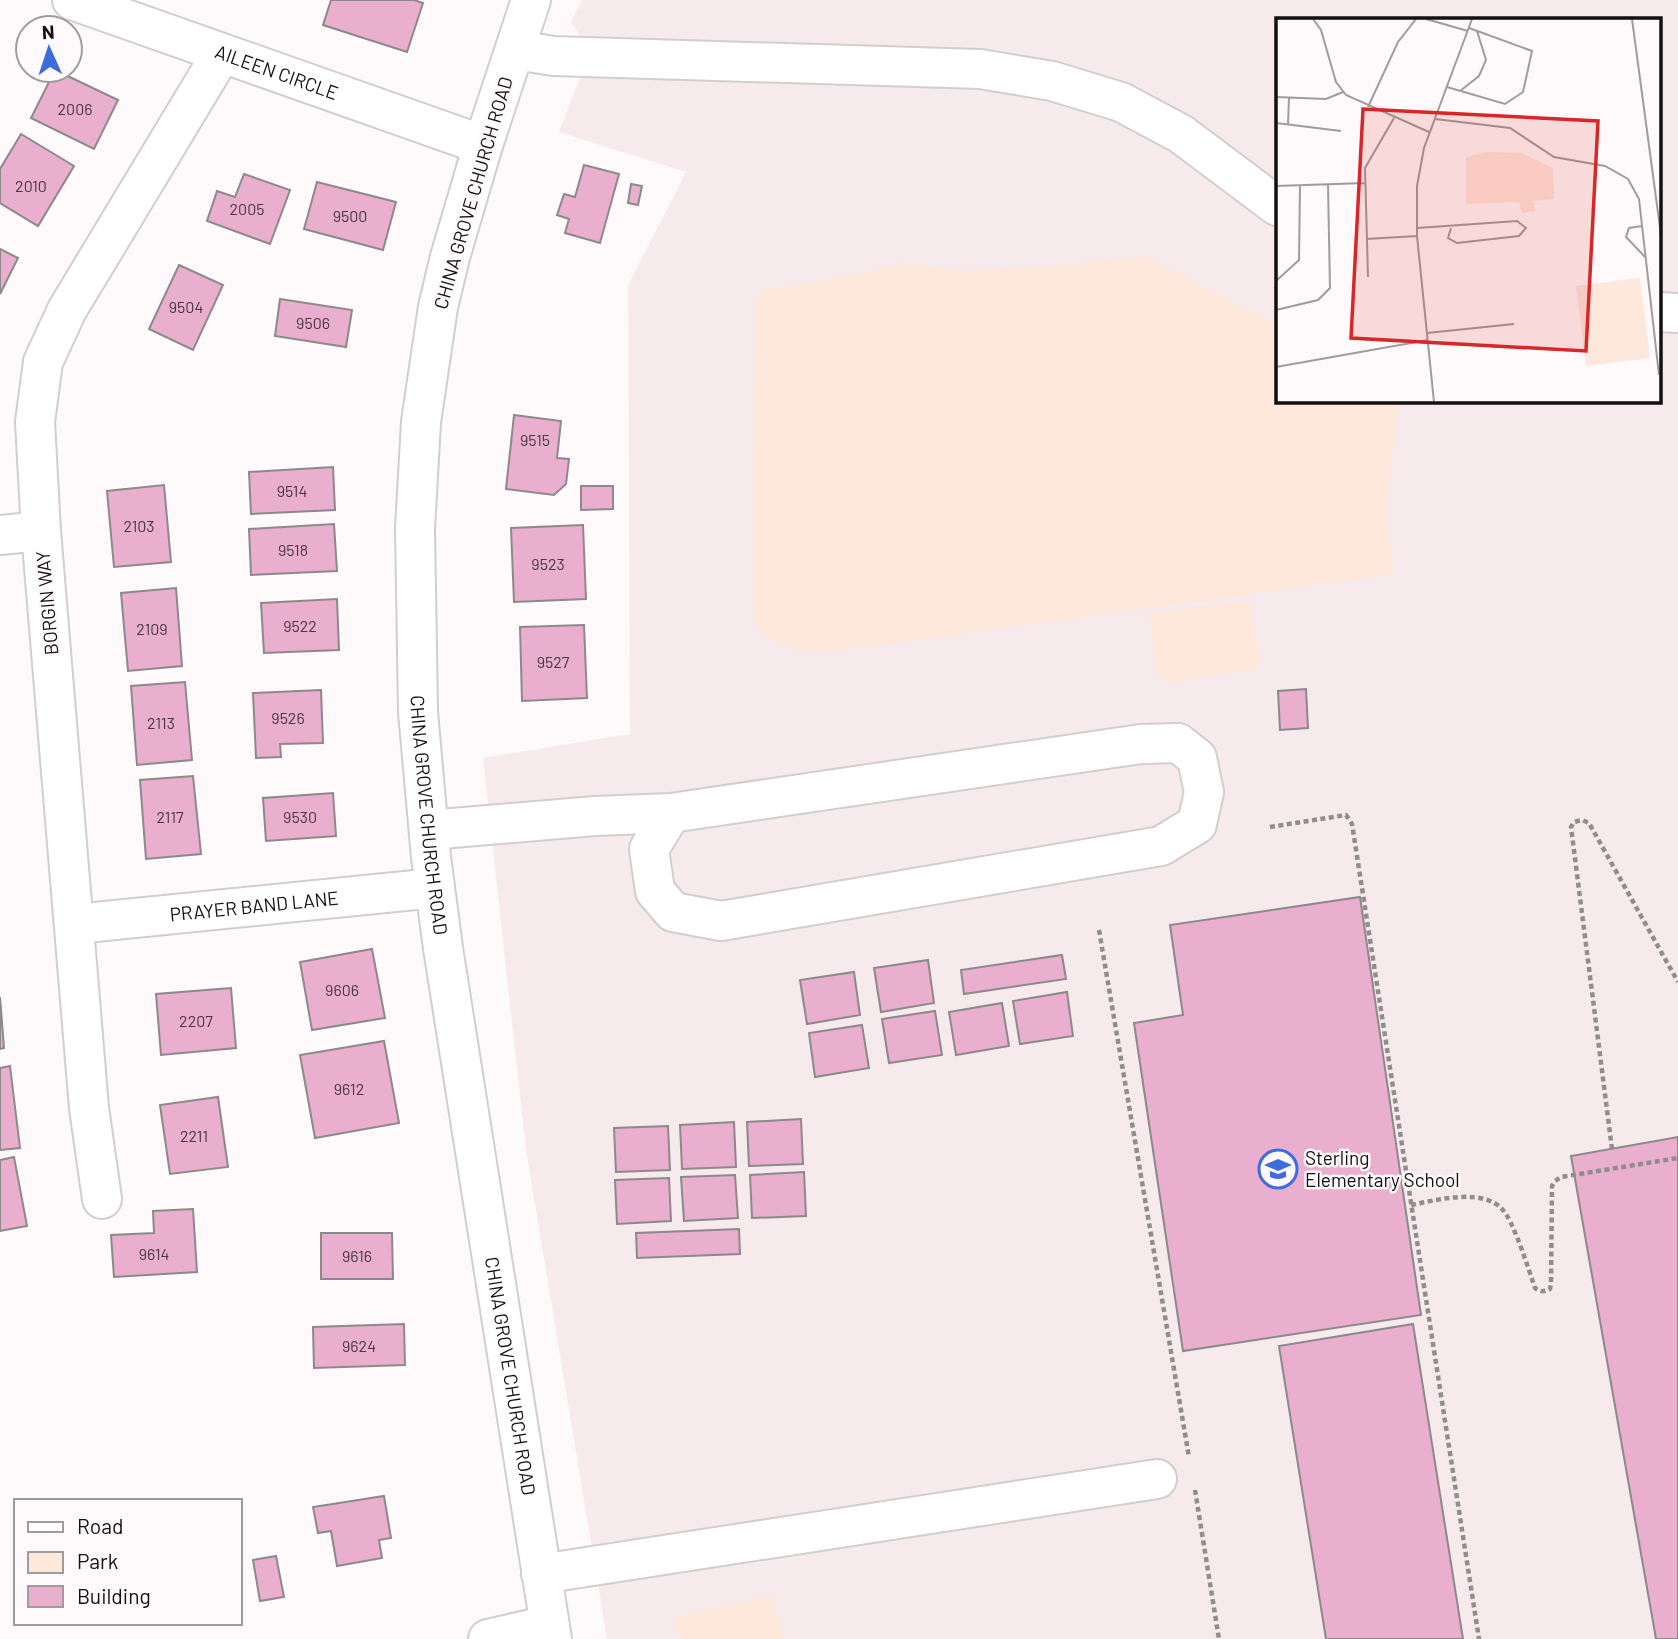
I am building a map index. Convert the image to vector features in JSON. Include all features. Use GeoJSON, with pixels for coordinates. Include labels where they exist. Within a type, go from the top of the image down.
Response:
{"type":"FeatureCollection","features":[{"type":"Feature","properties":{"kind":"street","name":"AILEEN CIRCLE"},"geometry":{"type":"LineString","coordinates":[[72,0],[482,145]]}},
{"type":"Feature","properties":{"kind":"street","name":"CHINA GROVE CHURCH ROAD"},"geometry":{"type":"LineString","coordinates":[[531,0],[482,145],[450,257],[439,307],[421,422],[415,529],[418,712],[435,888],[550,1632]]}},
{"type":"Feature","properties":{"kind":"street"},"geometry":{"type":"LineString","coordinates":[[515,50],[554,56],[980,69],[1052,81],[1121,102],[1181,134],[1276,205]]}},
{"type":"Feature","properties":{"kind":"street","name":"BORGIN WAY"},"geometry":{"type":"LineString","coordinates":[[103,1199],[89,1108],[41,531],[35,422],[43,362],[67,310],[222,53]]}},
{"type":"Feature","properties":{"kind":"street"},"geometry":{"type":"LineString","coordinates":[[1660,312],[1678,313]]}},
{"type":"Feature","properties":{"kind":"street"},"geometry":{"type":"LineString","coordinates":[[0,534],[41,531]]}},
{"type":"Feature","properties":{"kind":"street"},"geometry":{"type":"LineString","coordinates":[[429,830],[595,816],[671,813],[1141,744],[1178,743],[1197,758],[1204,792],[1197,824],[1161,846],[721,921],[673,912],[655,891],[649,849],[671,813]]}},
{"type":"Feature","properties":{"kind":"street","name":"PRAYER BAND LANE"},"geometry":{"type":"LineString","coordinates":[[75,924],[435,888]]}},
{"type":"Feature","properties":{"kind":"street"},"geometry":{"type":"LineString","coordinates":[[541,1574],[1157,1479]]}},
{"type":"Feature","properties":{"kind":"street"},"geometry":{"type":"LineString","coordinates":[[488,1639],[550,1632]]}},
{"type":"Feature","properties":{"kind":"path"},"geometry":{"type":"LineString","coordinates":[[1270,827],[1346,815],[1352,824],[1479,1639]]}},
{"type":"Feature","properties":{"kind":"path"},"geometry":{"type":"LineString","coordinates":[[1612,1149],[1571,827],[1574,822],[1582,820],[1589,823],[1678,982]]}},
{"type":"Feature","properties":{"kind":"path"},"geometry":{"type":"LineString","coordinates":[[1099,930],[1190,1461]]}},
{"type":"Feature","properties":{"kind":"path"},"geometry":{"type":"LineString","coordinates":[[1411,1205],[1473,1196],[1501,1207],[1509,1218],[1535,1288],[1540,1292],[1549,1289],[1551,1283],[1552,1186],[1555,1181],[1561,1177],[1678,1158]]}},
{"type":"Feature","properties":{"kind":"path"},"geometry":{"type":"LineString","coordinates":[[1194,1487],[1219,1639]]}},
{"type":"Feature","properties":{"kind":"shaded area"},"geometry":{"type":"Polygon","coordinates":[[[582,0],[1678,0],[1678,1639],[607,1639],[526,1150],[483,758],[630,734],[628,285],[686,172],[559,132],[590,51],[571,22],[582,0]]]}},
{"type":"Feature","properties":{"kind":"green space"},"geometry":{"type":"Polygon","coordinates":[[[1144,256],[1276,322],[1276,402],[1398,402],[1385,511],[1394,571],[1382,576],[847,650],[812,652],[772,641],[759,631],[753,615],[755,302],[761,291],[856,275],[902,262],[958,271],[1049,266],[1144,256]]]}},
{"type":"Feature","properties":{"kind":"green space"},"geometry":{"type":"Polygon","coordinates":[[[1244,601],[1250,604],[1260,663],[1253,670],[1169,683],[1157,675],[1149,613],[1244,601]]]}},
{"type":"Feature","properties":{"kind":"green space"},"geometry":{"type":"Polygon","coordinates":[[[773,1595],[783,1639],[680,1639],[675,1617],[773,1595]]]}},
{"type":"Feature","properties":{"kind":"building"},"geometry":{"type":"Polygon","coordinates":[[[331,0],[414,0],[423,3],[407,52],[323,25],[331,0]]]}},
{"type":"Feature","properties":{"kind":"building"},"geometry":{"type":"Polygon","coordinates":[[[48,84],[84,84],[118,100],[94,149],[31,118],[48,84]]]}},
{"type":"Feature","properties":{"kind":"building"},"geometry":{"type":"Polygon","coordinates":[[[21,134],[74,166],[38,226],[0,203],[0,169],[21,134]]]}},
{"type":"Feature","properties":{"kind":"building"},"geometry":{"type":"Polygon","coordinates":[[[584,165],[619,174],[600,243],[565,233],[569,219],[557,215],[564,194],[575,197],[584,165]]]}},
{"type":"Feature","properties":{"kind":"building"},"geometry":{"type":"Polygon","coordinates":[[[244,174],[290,190],[270,244],[207,221],[217,191],[235,197],[244,174]]]}},
{"type":"Feature","properties":{"kind":"building"},"geometry":{"type":"Polygon","coordinates":[[[317,182],[396,202],[383,250],[304,229],[317,182]]]}},
{"type":"Feature","properties":{"kind":"building"},"geometry":{"type":"Polygon","coordinates":[[[631,184],[642,186],[638,205],[628,203],[631,184]]]}},
{"type":"Feature","properties":{"kind":"building"},"geometry":{"type":"Polygon","coordinates":[[[0,249],[18,258],[0,294],[0,249]]]}},
{"type":"Feature","properties":{"kind":"building"},"geometry":{"type":"Polygon","coordinates":[[[179,265],[223,285],[193,350],[149,329],[179,265]]]}},
{"type":"Feature","properties":{"kind":"building"},"geometry":{"type":"Polygon","coordinates":[[[280,299],[352,310],[346,347],[275,336],[280,299]]]}},
{"type":"Feature","properties":{"kind":"building"},"geometry":{"type":"Polygon","coordinates":[[[514,415],[561,421],[557,458],[569,459],[566,484],[554,495],[506,489],[514,415]]]}},
{"type":"Feature","properties":{"kind":"building"},"geometry":{"type":"Polygon","coordinates":[[[333,467],[335,510],[251,514],[249,472],[333,467]]]}},
{"type":"Feature","properties":{"kind":"building"},"geometry":{"type":"Polygon","coordinates":[[[164,485],[171,562],[114,567],[107,491],[164,485]]]}},
{"type":"Feature","properties":{"kind":"building"},"geometry":{"type":"Polygon","coordinates":[[[581,486],[613,486],[613,509],[581,510],[581,486]]]}},
{"type":"Feature","properties":{"kind":"building"},"geometry":{"type":"Polygon","coordinates":[[[334,524],[337,571],[251,575],[249,529],[334,524]]]}},
{"type":"Feature","properties":{"kind":"building"},"geometry":{"type":"Polygon","coordinates":[[[583,525],[586,599],[514,602],[511,528],[583,525]]]}},
{"type":"Feature","properties":{"kind":"building"},"geometry":{"type":"Polygon","coordinates":[[[176,588],[182,666],[128,671],[121,593],[176,588]]]}},
{"type":"Feature","properties":{"kind":"building"},"geometry":{"type":"Polygon","coordinates":[[[337,599],[339,650],[264,653],[261,603],[337,599]]]}},
{"type":"Feature","properties":{"kind":"building"},"geometry":{"type":"Polygon","coordinates":[[[584,625],[587,698],[522,701],[520,627],[584,625]]]}},
{"type":"Feature","properties":{"kind":"building"},"geometry":{"type":"Polygon","coordinates":[[[185,682],[192,760],[137,765],[131,686],[185,682]]]}},
{"type":"Feature","properties":{"kind":"building"},"geometry":{"type":"Polygon","coordinates":[[[1306,689],[1308,728],[1280,730],[1278,691],[1306,689]]]}},
{"type":"Feature","properties":{"kind":"building"},"geometry":{"type":"Polygon","coordinates":[[[321,690],[323,743],[280,744],[281,757],[256,758],[253,693],[321,690]]]}},
{"type":"Feature","properties":{"kind":"building"},"geometry":{"type":"Polygon","coordinates":[[[193,776],[201,854],[146,859],[140,780],[193,776]]]}},
{"type":"Feature","properties":{"kind":"building"},"geometry":{"type":"Polygon","coordinates":[[[333,793],[336,836],[266,841],[263,798],[333,793]]]}},
{"type":"Feature","properties":{"kind":"building","name":"Sterling Elementary School"},"geometry":{"type":"Polygon","coordinates":[[[1360,897],[1421,1315],[1183,1351],[1134,1023],[1183,1015],[1170,925],[1360,897]]]}},
{"type":"Feature","properties":{"kind":"building"},"geometry":{"type":"Polygon","coordinates":[[[372,949],[385,1018],[312,1030],[300,962],[372,949]]]}},
{"type":"Feature","properties":{"kind":"building"},"geometry":{"type":"Polygon","coordinates":[[[1062,955],[1066,979],[964,994],[961,970],[1062,955]]]}},
{"type":"Feature","properties":{"kind":"building"},"geometry":{"type":"Polygon","coordinates":[[[928,960],[934,1003],[881,1012],[874,968],[928,960]]]}},
{"type":"Feature","properties":{"kind":"building"},"geometry":{"type":"Polygon","coordinates":[[[854,972],[860,1015],[807,1024],[800,980],[854,972]]]}},
{"type":"Feature","properties":{"kind":"building"},"geometry":{"type":"Polygon","coordinates":[[[231,988],[236,1048],[161,1055],[156,994],[231,988]]]}},
{"type":"Feature","properties":{"kind":"building"},"geometry":{"type":"Polygon","coordinates":[[[1067,992],[1073,1036],[1020,1044],[1013,1001],[1067,992]]]}},
{"type":"Feature","properties":{"kind":"building"},"geometry":{"type":"Polygon","coordinates":[[[0,997],[4,1048],[0,1049],[0,997]]]}},
{"type":"Feature","properties":{"kind":"building"},"geometry":{"type":"Polygon","coordinates":[[[1002,1003],[1009,1046],[956,1055],[949,1012],[1002,1003]]]}},
{"type":"Feature","properties":{"kind":"building"},"geometry":{"type":"Polygon","coordinates":[[[935,1011],[942,1055],[889,1063],[882,1019],[935,1011]]]}},
{"type":"Feature","properties":{"kind":"building"},"geometry":{"type":"Polygon","coordinates":[[[862,1025],[869,1068],[815,1077],[809,1033],[862,1025]]]}},
{"type":"Feature","properties":{"kind":"building"},"geometry":{"type":"Polygon","coordinates":[[[384,1041],[399,1123],[315,1138],[300,1055],[384,1041]]]}},
{"type":"Feature","properties":{"kind":"building"},"geometry":{"type":"Polygon","coordinates":[[[10,1066],[20,1148],[0,1150],[0,1068],[10,1066]]]}},
{"type":"Feature","properties":{"kind":"building"},"geometry":{"type":"Polygon","coordinates":[[[218,1097],[228,1167],[170,1174],[160,1105],[218,1097]]]}},
{"type":"Feature","properties":{"kind":"building"},"geometry":{"type":"Polygon","coordinates":[[[801,1119],[803,1164],[749,1166],[747,1122],[801,1119]]]}},
{"type":"Feature","properties":{"kind":"building"},"geometry":{"type":"Polygon","coordinates":[[[734,1122],[736,1167],[682,1169],[680,1125],[734,1122]]]}},
{"type":"Feature","properties":{"kind":"building"},"geometry":{"type":"Polygon","coordinates":[[[668,1126],[670,1170],[616,1172],[614,1128],[668,1126]]]}},
{"type":"Feature","properties":{"kind":"building"},"geometry":{"type":"Polygon","coordinates":[[[1678,1137],[1678,1639],[1656,1639],[1571,1156],[1678,1137]]]}},
{"type":"Feature","properties":{"kind":"building"},"geometry":{"type":"Polygon","coordinates":[[[14,1157],[27,1226],[0,1231],[0,1160],[14,1157]]]}},
{"type":"Feature","properties":{"kind":"building"},"geometry":{"type":"Polygon","coordinates":[[[804,1172],[806,1216],[752,1218],[750,1175],[804,1172]]]}},
{"type":"Feature","properties":{"kind":"building"},"geometry":{"type":"Polygon","coordinates":[[[735,1175],[738,1218],[684,1221],[681,1177],[735,1175]]]}},
{"type":"Feature","properties":{"kind":"building"},"geometry":{"type":"Polygon","coordinates":[[[669,1178],[671,1221],[617,1224],[615,1180],[669,1178]]]}},
{"type":"Feature","properties":{"kind":"building"},"geometry":{"type":"Polygon","coordinates":[[[193,1209],[197,1272],[114,1277],[111,1235],[154,1233],[153,1211],[193,1209]]]}},
{"type":"Feature","properties":{"kind":"building"},"geometry":{"type":"Polygon","coordinates":[[[739,1229],[740,1254],[637,1258],[636,1233],[739,1229]]]}},
{"type":"Feature","properties":{"kind":"building"},"geometry":{"type":"Polygon","coordinates":[[[321,1233],[392,1233],[393,1279],[321,1279],[321,1233]]]}},
{"type":"Feature","properties":{"kind":"building"},"geometry":{"type":"Polygon","coordinates":[[[404,1324],[405,1365],[314,1368],[313,1327],[404,1324]]]}},
{"type":"Feature","properties":{"kind":"building"},"geometry":{"type":"Polygon","coordinates":[[[1413,1324],[1463,1639],[1326,1639],[1279,1346],[1413,1324]]]}},
{"type":"Feature","properties":{"kind":"building"},"geometry":{"type":"Polygon","coordinates":[[[384,1496],[391,1538],[379,1540],[382,1558],[337,1566],[331,1531],[318,1533],[313,1507],[384,1496]]]}},
{"type":"Feature","properties":{"kind":"building"},"geometry":{"type":"Polygon","coordinates":[[[276,1556],[284,1597],[260,1601],[253,1560],[276,1556]]]}},
{"type":"Feature","properties":{"kind":"place","name":"Sterling Elementary School"},"geometry":{"type":"Point","coordinates":[1278,1169]}}]}
